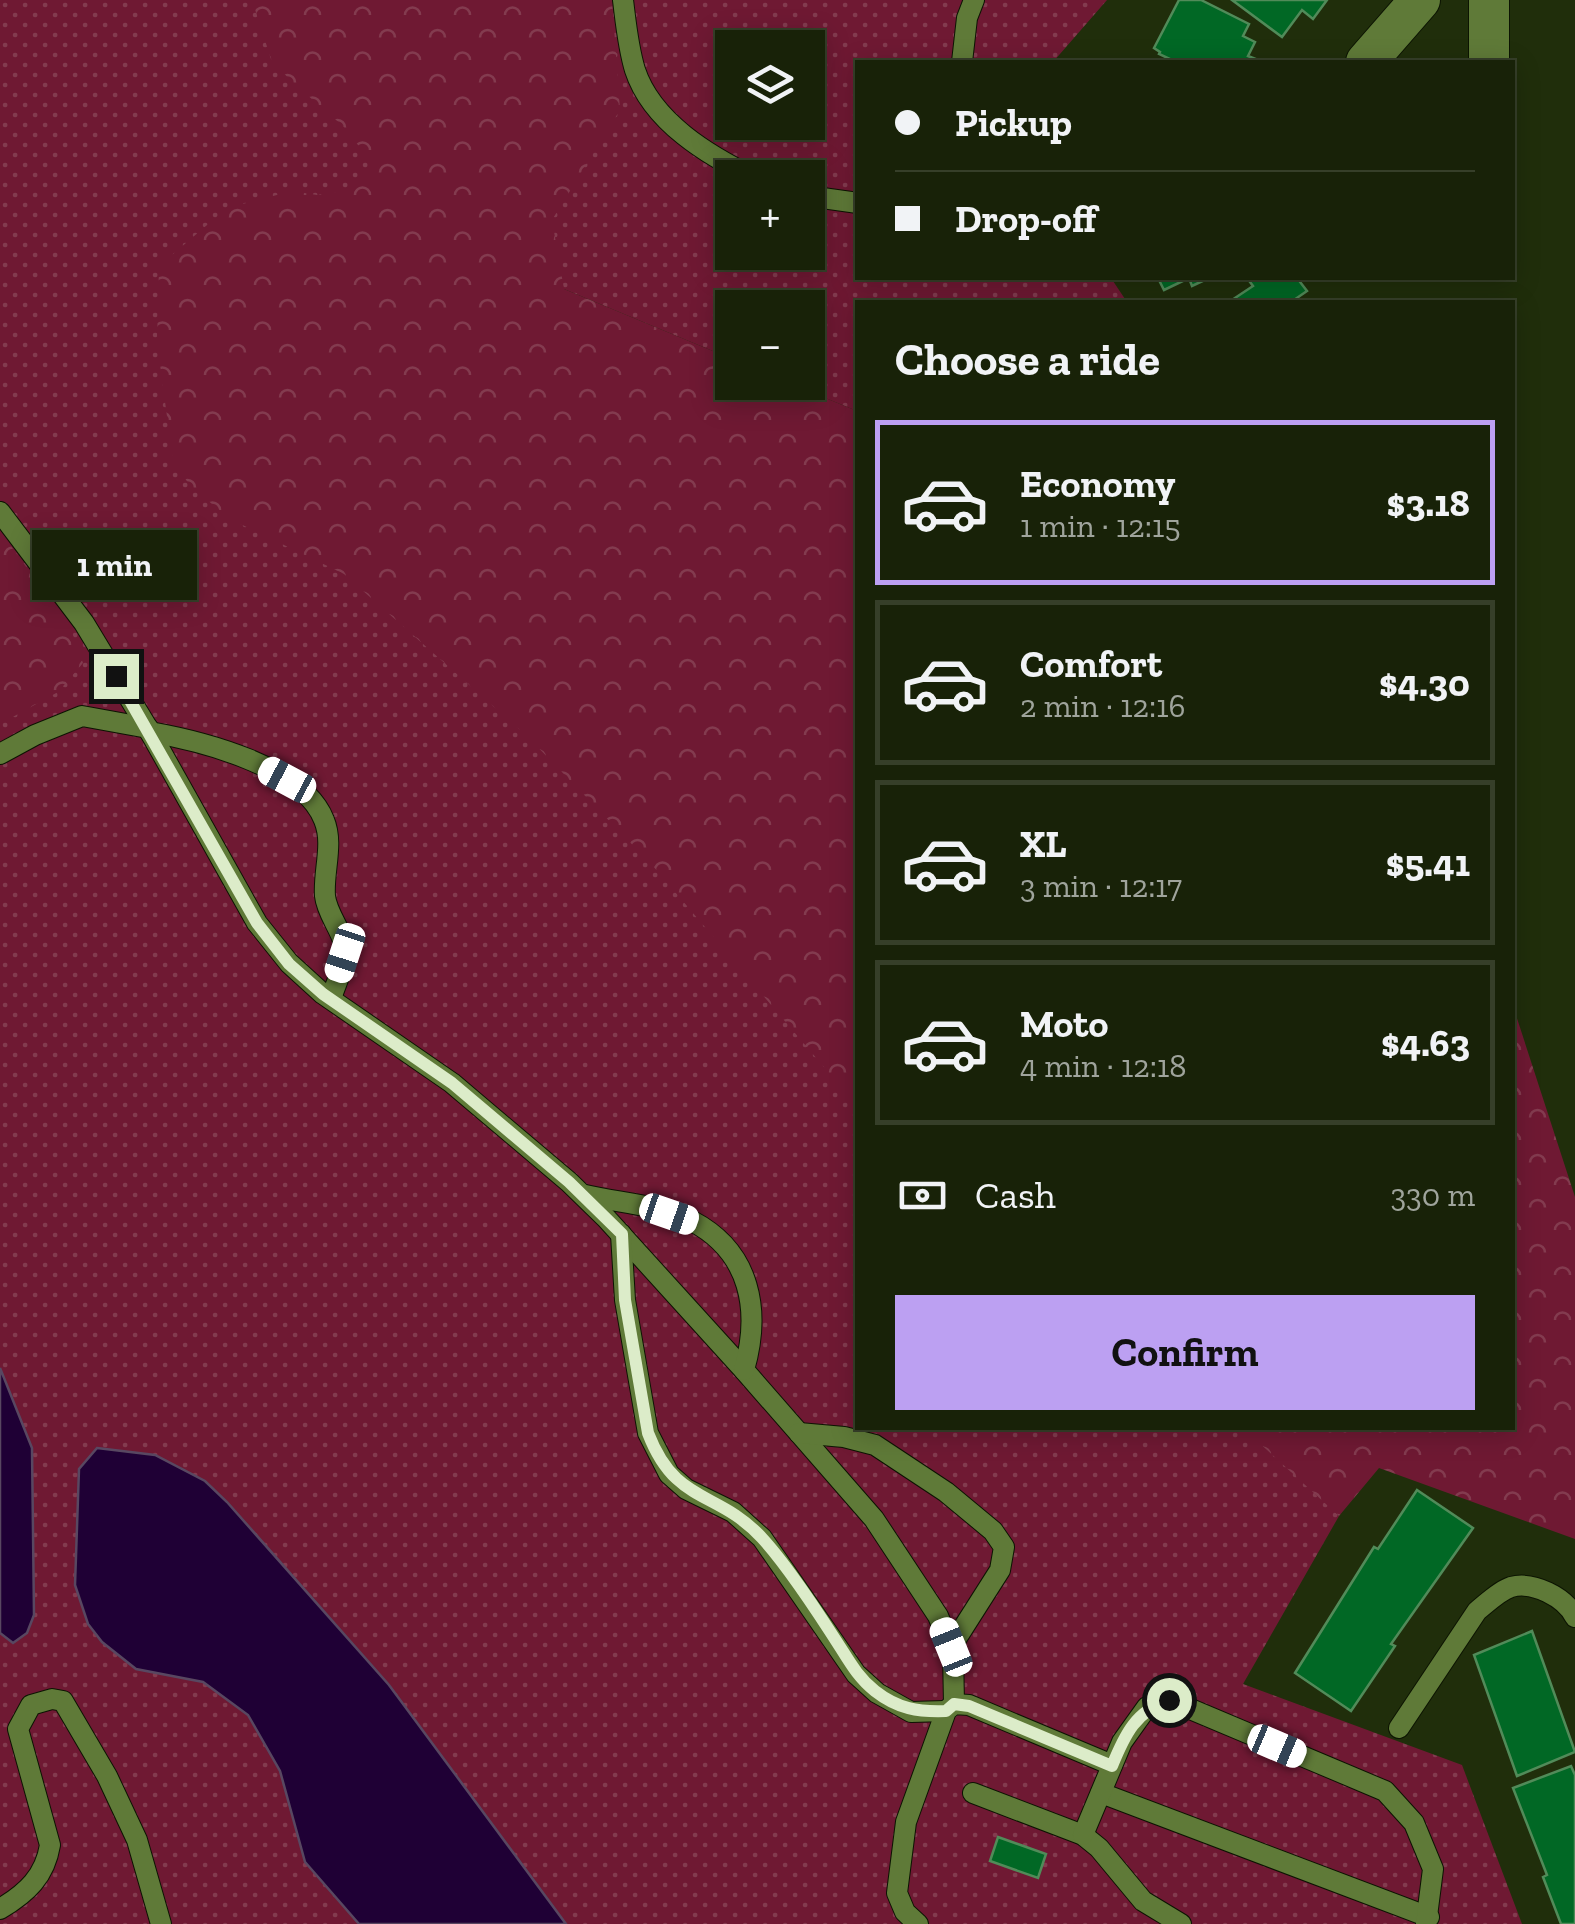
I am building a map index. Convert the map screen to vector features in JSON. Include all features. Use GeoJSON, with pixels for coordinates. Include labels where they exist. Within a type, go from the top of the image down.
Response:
{"type":"FeatureCollection","features":[{"type":"Feature","properties":{"kind":"street"},"geometry":{"type":"LineString","coordinates":[[1368,60],[1420,0]]}},
{"type":"Feature","properties":{"kind":"street"},"geometry":{"type":"LineString","coordinates":[[1489,0],[1489,60]]}},
{"type":"Feature","properties":{"kind":"lane"},"geometry":{"type":"LineString","coordinates":[[623,0],[636,74],[654,104],[718,160]]}},
{"type":"Feature","properties":{"kind":"lane"},"geometry":{"type":"LineString","coordinates":[[962,60],[974,0]]}},
{"type":"Feature","properties":{"kind":"lane"},"geometry":{"type":"LineString","coordinates":[[825,198],[855,203]]}},
{"type":"Feature","properties":{"kind":"lane"},"geometry":{"type":"LineString","coordinates":[[0,512],[84,623],[257,923],[289,964],[452,1083],[622,1234],[874,1519],[938,1616],[951,1647],[950,1707],[906,1822],[898,1892],[906,1912],[918,1924]]}},
{"type":"Feature","properties":{"kind":"lane"},"geometry":{"type":"LineString","coordinates":[[0,754],[82,716],[200,741],[244,757],[287,780],[324,818],[329,842],[326,902],[345,953],[331,998]]}},
{"type":"Feature","properties":{"kind":"lane"},"geometry":{"type":"LineString","coordinates":[[581,1194],[692,1221],[720,1242],[743,1272],[751,1301],[754,1336],[744,1370]]}},
{"type":"Feature","properties":{"kind":"lane"},"geometry":{"type":"LineString","coordinates":[[622,1234],[625,1300],[648,1433],[669,1474],[686,1490],[733,1512],[762,1538],[856,1674],[877,1692],[911,1712],[969,1706],[1112,1766]]}},
{"type":"Feature","properties":{"kind":"lane"},"geometry":{"type":"LineString","coordinates":[[799,1433],[844,1436],[875,1445],[946,1492],[993,1531],[1004,1548],[1000,1570],[951,1647]]}},
{"type":"Feature","properties":{"kind":"lane"},"geometry":{"type":"LineString","coordinates":[[1399,1728],[1477,1611],[1495,1597],[1512,1587],[1528,1587],[1570,1606],[1575,1616]]}},
{"type":"Feature","properties":{"kind":"lane"},"geometry":{"type":"LineString","coordinates":[[0,1909],[34,1885],[47,1864],[50,1845],[18,1729],[31,1706],[52,1699],[64,1701],[107,1776],[137,1840],[161,1924]]}},
{"type":"Feature","properties":{"kind":"lane"},"geometry":{"type":"LineString","coordinates":[[1083,1835],[1122,1742],[1147,1707],[1169,1700],[1385,1792],[1414,1823],[1433,1869],[1428,1920],[1101,1793]]}},
{"type":"Feature","properties":{"kind":"lane"},"geometry":{"type":"LineString","coordinates":[[973,1793],[1083,1835],[1099,1848],[1143,1901],[1181,1924]]}},
{"type":"Feature","properties":{"kind":"green space"},"geometry":{"type":"Polygon","coordinates":[[[0,0],[1107,0],[1055,60],[855,60],[855,280],[1112,280],[1126,300],[855,300],[855,410],[825,398],[825,290],[715,290],[715,352],[564,289],[855,961],[855,1430],[1266,1430],[1339,1516],[1243,1684],[1462,1765],[1522,1924],[0,1924],[0,0]]]}},
{"type":"Feature","properties":{"kind":"green space"},"geometry":{"type":"Polygon","coordinates":[[[252,0],[612,0],[620,110],[552,220],[564,289],[715,352],[715,400],[825,398],[855,410],[855,1104],[653,866],[528,737],[344,574],[232,520],[191,487],[173,461],[157,342],[159,266],[227,208],[292,191],[317,195],[356,189],[373,164],[343,126],[271,59],[252,0]]]}},
{"type":"Feature","properties":{"kind":"green space"},"geometry":{"type":"Polygon","coordinates":[[[0,531],[70,627],[83,663],[58,692],[0,724],[0,531]]]}},
{"type":"Feature","properties":{"kind":"green space"},"geometry":{"type":"Polygon","coordinates":[[[1515,1012],[1575,1197],[1575,1539],[1379,1468],[1339,1516],[1245,1430],[1515,1430],[1515,1012]]]}},
{"type":"Feature","properties":{"kind":"shaded area"},"geometry":{"type":"Polygon","coordinates":[[[0,1368],[32,1448],[34,1615],[27,1633],[13,1643],[0,1633],[0,1368]]]}},
{"type":"Feature","properties":{"kind":"shaded area"},"geometry":{"type":"Polygon","coordinates":[[[97,1448],[155,1455],[205,1481],[227,1502],[389,1685],[566,1924],[359,1924],[305,1862],[280,1771],[248,1715],[203,1682],[136,1669],[102,1642],[88,1624],[75,1585],[79,1469],[97,1448]]]}},
{"type":"Feature","properties":{"kind":"building"},"geometry":{"type":"Polygon","coordinates":[[[1179,0],[1201,0],[1249,24],[1243,36],[1255,42],[1248,56],[1258,60],[1172,60],[1154,48],[1179,0]]]}},
{"type":"Feature","properties":{"kind":"building"},"geometry":{"type":"Polygon","coordinates":[[[1232,0],[1327,0],[1313,19],[1302,10],[1282,37],[1232,0]]]}},
{"type":"Feature","properties":{"kind":"building"},"geometry":{"type":"Polygon","coordinates":[[[1159,280],[1185,280],[1164,290],[1159,280]]]}},
{"type":"Feature","properties":{"kind":"building"},"geometry":{"type":"Polygon","coordinates":[[[1248,280],[1299,280],[1307,291],[1294,300],[1232,300],[1253,286],[1248,280]]]}},
{"type":"Feature","properties":{"kind":"building"},"geometry":{"type":"Polygon","coordinates":[[[1417,1490],[1473,1528],[1391,1644],[1395,1646],[1351,1711],[1295,1673],[1374,1547],[1378,1549],[1417,1490]]]}},
{"type":"Feature","properties":{"kind":"building"},"geometry":{"type":"Polygon","coordinates":[[[1532,1631],[1575,1752],[1517,1776],[1474,1655],[1532,1631]]]}},
{"type":"Feature","properties":{"kind":"building"},"geometry":{"type":"Polygon","coordinates":[[[1571,1766],[1575,1775],[1575,1924],[1561,1924],[1543,1877],[1547,1875],[1513,1788],[1571,1766]]]}},
{"type":"Feature","properties":{"kind":"building"},"geometry":{"type":"Polygon","coordinates":[[[998,1837],[1046,1854],[1038,1878],[990,1861],[998,1837]]]}},
{"type":"Feature","properties":{"kind":"route"},"geometry":{"type":"LineString","coordinates":[[116,676],[257,923],[289,964],[323,994],[452,1083],[569,1182],[622,1234],[625,1300],[648,1433],[655,1452],[669,1474],[686,1490],[733,1512],[762,1538],[856,1674],[911,1712],[946,1711],[954,1704],[969,1706],[1112,1766],[1122,1742],[1147,1707],[1169,1700]]}}]}
